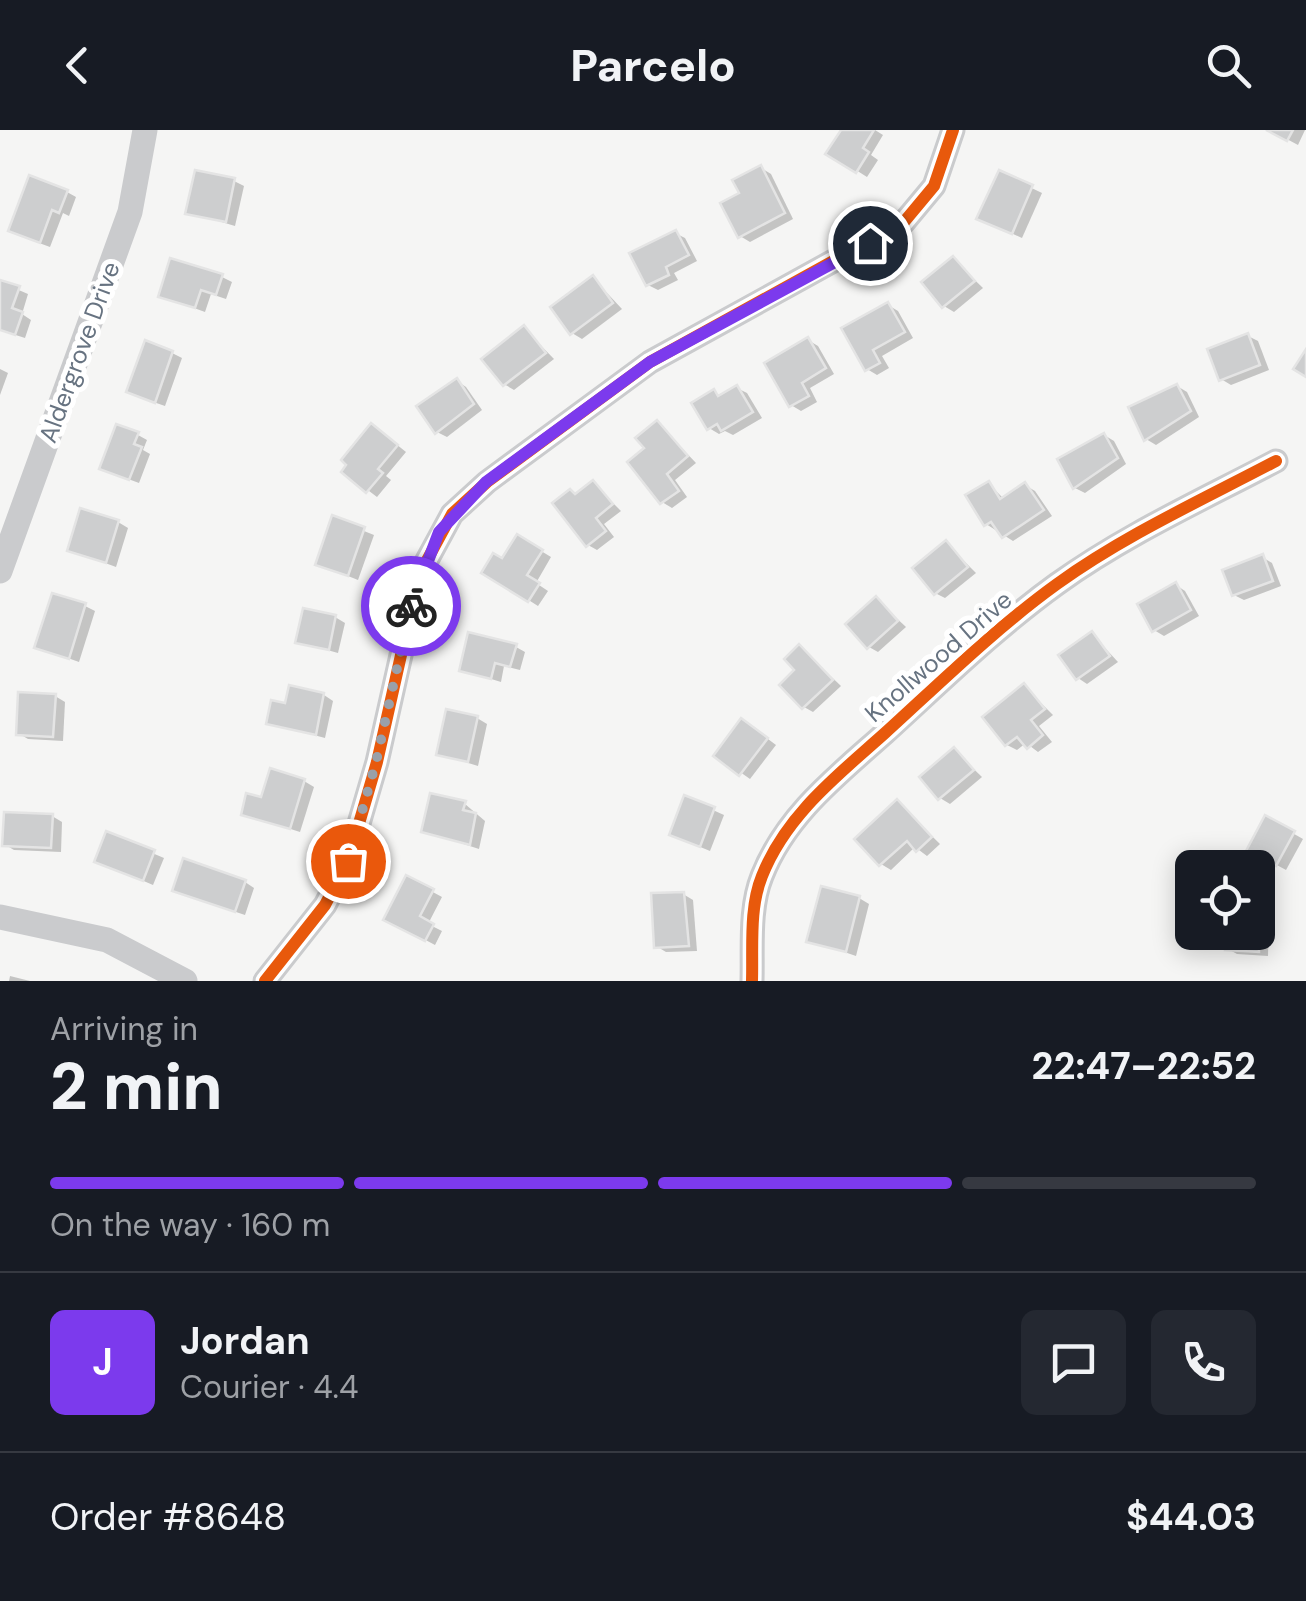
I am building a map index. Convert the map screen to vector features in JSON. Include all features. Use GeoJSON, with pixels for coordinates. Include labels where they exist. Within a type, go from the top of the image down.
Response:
{"type":"FeatureCollection","features":[{"type":"Feature","properties":{"kind":"street","name":"Aldergrove Drive"},"geometry":{"type":"LineString","coordinates":[[0,571],[130,212],[145,130]]}},
{"type":"Feature","properties":{"kind":"street"},"geometry":{"type":"LineString","coordinates":[[265,981],[325,905],[348,861],[376,762],[419,574],[452,514],[486,482],[650,362],[904,222],[934,186],[953,130]]}},
{"type":"Feature","properties":{"kind":"street","name":"Knollwood Drive"},"geometry":{"type":"LineString","coordinates":[[752,981],[755,898],[761,878],[782,838],[819,792],[993,634],[1056,585],[1120,543],[1276,460]]}},
{"type":"Feature","properties":{"kind":"street"},"geometry":{"type":"LineString","coordinates":[[0,917],[108,940],[185,981]]}},
{"type":"Feature","properties":{"kind":"building"},"geometry":{"type":"Polygon","coordinates":[[[841,130],[874,130],[863,148],[869,152],[856,173],[825,154],[841,130]]]}},
{"type":"Feature","properties":{"kind":"building"},"geometry":{"type":"Polygon","coordinates":[[[1266,130],[1293,130],[1287,141],[1266,130]]]}},
{"type":"Feature","properties":{"kind":"building"},"geometry":{"type":"Polygon","coordinates":[[[761,165],[785,213],[738,238],[720,203],[739,193],[732,180],[761,165]]]}},
{"type":"Feature","properties":{"kind":"building"},"geometry":{"type":"Polygon","coordinates":[[[195,170],[235,178],[226,222],[185,214],[195,170]]]}},
{"type":"Feature","properties":{"kind":"building"},"geometry":{"type":"Polygon","coordinates":[[[999,170],[1033,185],[1012,234],[976,219],[999,170]]]}},
{"type":"Feature","properties":{"kind":"building"},"geometry":{"type":"Polygon","coordinates":[[[29,175],[68,190],[59,213],[52,210],[40,243],[8,231],[29,175]]]}},
{"type":"Feature","properties":{"kind":"building"},"geometry":{"type":"Polygon","coordinates":[[[676,230],[689,255],[666,267],[669,275],[646,286],[629,253],[676,230]]]}},
{"type":"Feature","properties":{"kind":"building"},"geometry":{"type":"Polygon","coordinates":[[[953,256],[975,281],[942,308],[921,282],[953,256]]]}},
{"type":"Feature","properties":{"kind":"building"},"geometry":{"type":"Polygon","coordinates":[[[170,258],[223,274],[216,295],[201,290],[195,308],[158,297],[170,258]]]}},
{"type":"Feature","properties":{"kind":"building"},"geometry":{"type":"Polygon","coordinates":[[[593,275],[613,303],[570,335],[550,307],[593,275]]]}},
{"type":"Feature","properties":{"kind":"building"},"geometry":{"type":"Polygon","coordinates":[[[0,280],[20,286],[12,308],[23,312],[15,335],[0,330],[0,280]]]}},
{"type":"Feature","properties":{"kind":"building"},"geometry":{"type":"Polygon","coordinates":[[[888,302],[905,332],[873,350],[880,363],[865,371],[841,328],[888,302]]]}},
{"type":"Feature","properties":{"kind":"building"},"geometry":{"type":"Polygon","coordinates":[[[524,325],[546,353],[503,386],[481,359],[524,325]]]}},
{"type":"Feature","properties":{"kind":"building"},"geometry":{"type":"Polygon","coordinates":[[[1248,333],[1260,365],[1219,381],[1207,349],[1248,333]]]}},
{"type":"Feature","properties":{"kind":"building"},"geometry":{"type":"Polygon","coordinates":[[[808,337],[826,368],[802,383],[809,396],[789,407],[764,363],[808,337]]]}},
{"type":"Feature","properties":{"kind":"building"},"geometry":{"type":"Polygon","coordinates":[[[145,340],[173,351],[155,403],[126,392],[145,340]]]}},
{"type":"Feature","properties":{"kind":"building"},"geometry":{"type":"Polygon","coordinates":[[[1306,349],[1306,377],[1293,369],[1306,349]]]}},
{"type":"Feature","properties":{"kind":"building"},"geometry":{"type":"Polygon","coordinates":[[[457,378],[474,404],[435,434],[416,406],[457,378]]]}},
{"type":"Feature","properties":{"kind":"building"},"geometry":{"type":"Polygon","coordinates":[[[1177,384],[1191,411],[1144,441],[1128,407],[1177,384]]]}},
{"type":"Feature","properties":{"kind":"building"},"geometry":{"type":"Polygon","coordinates":[[[737,385],[753,412],[721,431],[717,424],[707,430],[691,403],[714,389],[718,396],[737,385]]]}},
{"type":"Feature","properties":{"kind":"building"},"geometry":{"type":"Polygon","coordinates":[[[657,420],[688,456],[667,474],[679,491],[660,504],[627,462],[644,448],[635,438],[657,420]]]}},
{"type":"Feature","properties":{"kind":"building"},"geometry":{"type":"Polygon","coordinates":[[[371,423],[398,445],[378,469],[383,473],[366,493],[341,472],[346,465],[341,460],[371,423]]]}},
{"type":"Feature","properties":{"kind":"building"},"geometry":{"type":"Polygon","coordinates":[[[116,424],[139,432],[134,444],[142,447],[129,480],[99,469],[116,424]]]}},
{"type":"Feature","properties":{"kind":"building"},"geometry":{"type":"Polygon","coordinates":[[[1104,433],[1118,458],[1073,489],[1057,459],[1104,433]]]}},
{"type":"Feature","properties":{"kind":"building"},"geometry":{"type":"Polygon","coordinates":[[[593,480],[613,504],[596,518],[606,531],[586,547],[552,503],[570,489],[575,494],[593,480]]]}},
{"type":"Feature","properties":{"kind":"building"},"geometry":{"type":"Polygon","coordinates":[[[989,481],[1000,499],[1025,482],[1044,510],[1002,538],[991,522],[984,526],[965,495],[989,481]]]}},
{"type":"Feature","properties":{"kind":"building"},"geometry":{"type":"Polygon","coordinates":[[[80,508],[119,520],[106,563],[67,551],[80,508]]]}},
{"type":"Feature","properties":{"kind":"building"},"geometry":{"type":"Polygon","coordinates":[[[332,515],[365,527],[348,576],[315,565],[332,515]]]}},
{"type":"Feature","properties":{"kind":"building"},"geometry":{"type":"Polygon","coordinates":[[[517,534],[543,550],[527,575],[540,583],[528,602],[481,573],[493,553],[502,558],[517,534]]]}},
{"type":"Feature","properties":{"kind":"building"},"geometry":{"type":"Polygon","coordinates":[[[946,540],[968,567],[934,595],[912,568],[946,540]]]}},
{"type":"Feature","properties":{"kind":"building"},"geometry":{"type":"Polygon","coordinates":[[[1263,554],[1273,581],[1232,596],[1222,570],[1263,554]]]}},
{"type":"Feature","properties":{"kind":"building"},"geometry":{"type":"Polygon","coordinates":[[[1176,582],[1191,610],[1152,632],[1137,604],[1176,582]]]}},
{"type":"Feature","properties":{"kind":"building"},"geometry":{"type":"Polygon","coordinates":[[[52,593],[86,603],[69,659],[34,648],[52,593]]]}},
{"type":"Feature","properties":{"kind":"building"},"geometry":{"type":"Polygon","coordinates":[[[876,596],[898,621],[867,649],[845,624],[876,596]]]}},
{"type":"Feature","properties":{"kind":"building"},"geometry":{"type":"Polygon","coordinates":[[[303,608],[336,615],[329,650],[295,643],[303,608]]]}},
{"type":"Feature","properties":{"kind":"building"},"geometry":{"type":"Polygon","coordinates":[[[1092,631],[1110,656],[1076,680],[1058,655],[1092,631]]]}},
{"type":"Feature","properties":{"kind":"building"},"geometry":{"type":"Polygon","coordinates":[[[468,632],[517,644],[510,667],[495,663],[491,679],[459,671],[468,632]]]}},
{"type":"Feature","properties":{"kind":"building"},"geometry":{"type":"Polygon","coordinates":[[[799,644],[833,680],[802,709],[779,685],[794,670],[784,659],[799,644]]]}},
{"type":"Feature","properties":{"kind":"building"},"geometry":{"type":"Polygon","coordinates":[[[1024,683],[1045,709],[1031,720],[1043,735],[1027,749],[1017,737],[1005,746],[982,717],[1024,683]]]}},
{"type":"Feature","properties":{"kind":"building"},"geometry":{"type":"Polygon","coordinates":[[[289,685],[324,693],[316,735],[266,724],[271,700],[285,703],[289,685]]]}},
{"type":"Feature","properties":{"kind":"building"},"geometry":{"type":"Polygon","coordinates":[[[18,692],[56,694],[53,737],[16,735],[18,692]]]}},
{"type":"Feature","properties":{"kind":"building"},"geometry":{"type":"Polygon","coordinates":[[[446,709],[478,716],[468,762],[436,755],[446,709]]]}},
{"type":"Feature","properties":{"kind":"building"},"geometry":{"type":"Polygon","coordinates":[[[741,718],[768,738],[739,776],[713,756],[741,718]]]}},
{"type":"Feature","properties":{"kind":"building"},"geometry":{"type":"Polygon","coordinates":[[[954,747],[974,770],[938,800],[919,777],[954,747]]]}},
{"type":"Feature","properties":{"kind":"building"},"geometry":{"type":"Polygon","coordinates":[[[270,768],[305,779],[290,829],[241,815],[246,793],[261,797],[270,768]]]}},
{"type":"Feature","properties":{"kind":"building"},"geometry":{"type":"Polygon","coordinates":[[[430,793],[466,801],[463,810],[476,813],[470,845],[421,832],[430,793]]]}},
{"type":"Feature","properties":{"kind":"building"},"geometry":{"type":"Polygon","coordinates":[[[684,795],[715,807],[700,847],[669,835],[684,795]]]}},
{"type":"Feature","properties":{"kind":"building"},"geometry":{"type":"Polygon","coordinates":[[[897,799],[932,837],[916,852],[907,841],[879,866],[854,839],[897,799]]]}},
{"type":"Feature","properties":{"kind":"building"},"geometry":{"type":"Polygon","coordinates":[[[4,812],[53,814],[51,848],[2,846],[4,812]]]}},
{"type":"Feature","properties":{"kind":"building"},"geometry":{"type":"Polygon","coordinates":[[[1265,815],[1295,831],[1276,866],[1275,850],[1247,850],[1265,815]]]}},
{"type":"Feature","properties":{"kind":"building"},"geometry":{"type":"Polygon","coordinates":[[[106,831],[155,850],[143,881],[94,862],[106,831]]]}},
{"type":"Feature","properties":{"kind":"building"},"geometry":{"type":"Polygon","coordinates":[[[183,858],[246,880],[235,912],[172,891],[183,858]]]}},
{"type":"Feature","properties":{"kind":"building"},"geometry":{"type":"Polygon","coordinates":[[[406,875],[434,889],[420,916],[434,924],[425,941],[383,920],[406,875]]]}},
{"type":"Feature","properties":{"kind":"building"},"geometry":{"type":"Polygon","coordinates":[[[821,886],[860,896],[846,952],[806,942],[821,886]]]}},
{"type":"Feature","properties":{"kind":"building"},"geometry":{"type":"Polygon","coordinates":[[[684,892],[689,946],[654,948],[651,893],[684,892]]]}},
{"type":"Feature","properties":{"kind":"cycle path"},"geometry":{"type":"LineString","coordinates":[[265,981],[325,905],[348,861],[377,762],[419,575],[452,514],[487,482],[650,362],[904,222],[934,186],[953,130]]}},
{"type":"Feature","properties":{"kind":"cycle path"},"geometry":{"type":"LineString","coordinates":[[752,981],[753,914],[762,876],[785,834],[832,781],[991,637],[1057,584],[1137,534],[1276,461]]}},
{"type":"Feature","properties":{"kind":"way so far"},"geometry":{"type":"LineString","coordinates":[[348,861],[376,762],[411,606]]}},
{"type":"Feature","properties":{"kind":"route"},"geometry":{"type":"LineString","coordinates":[[411,606],[419,574],[439,532],[486,482],[650,362],[728,316],[870,243]]}}]}
